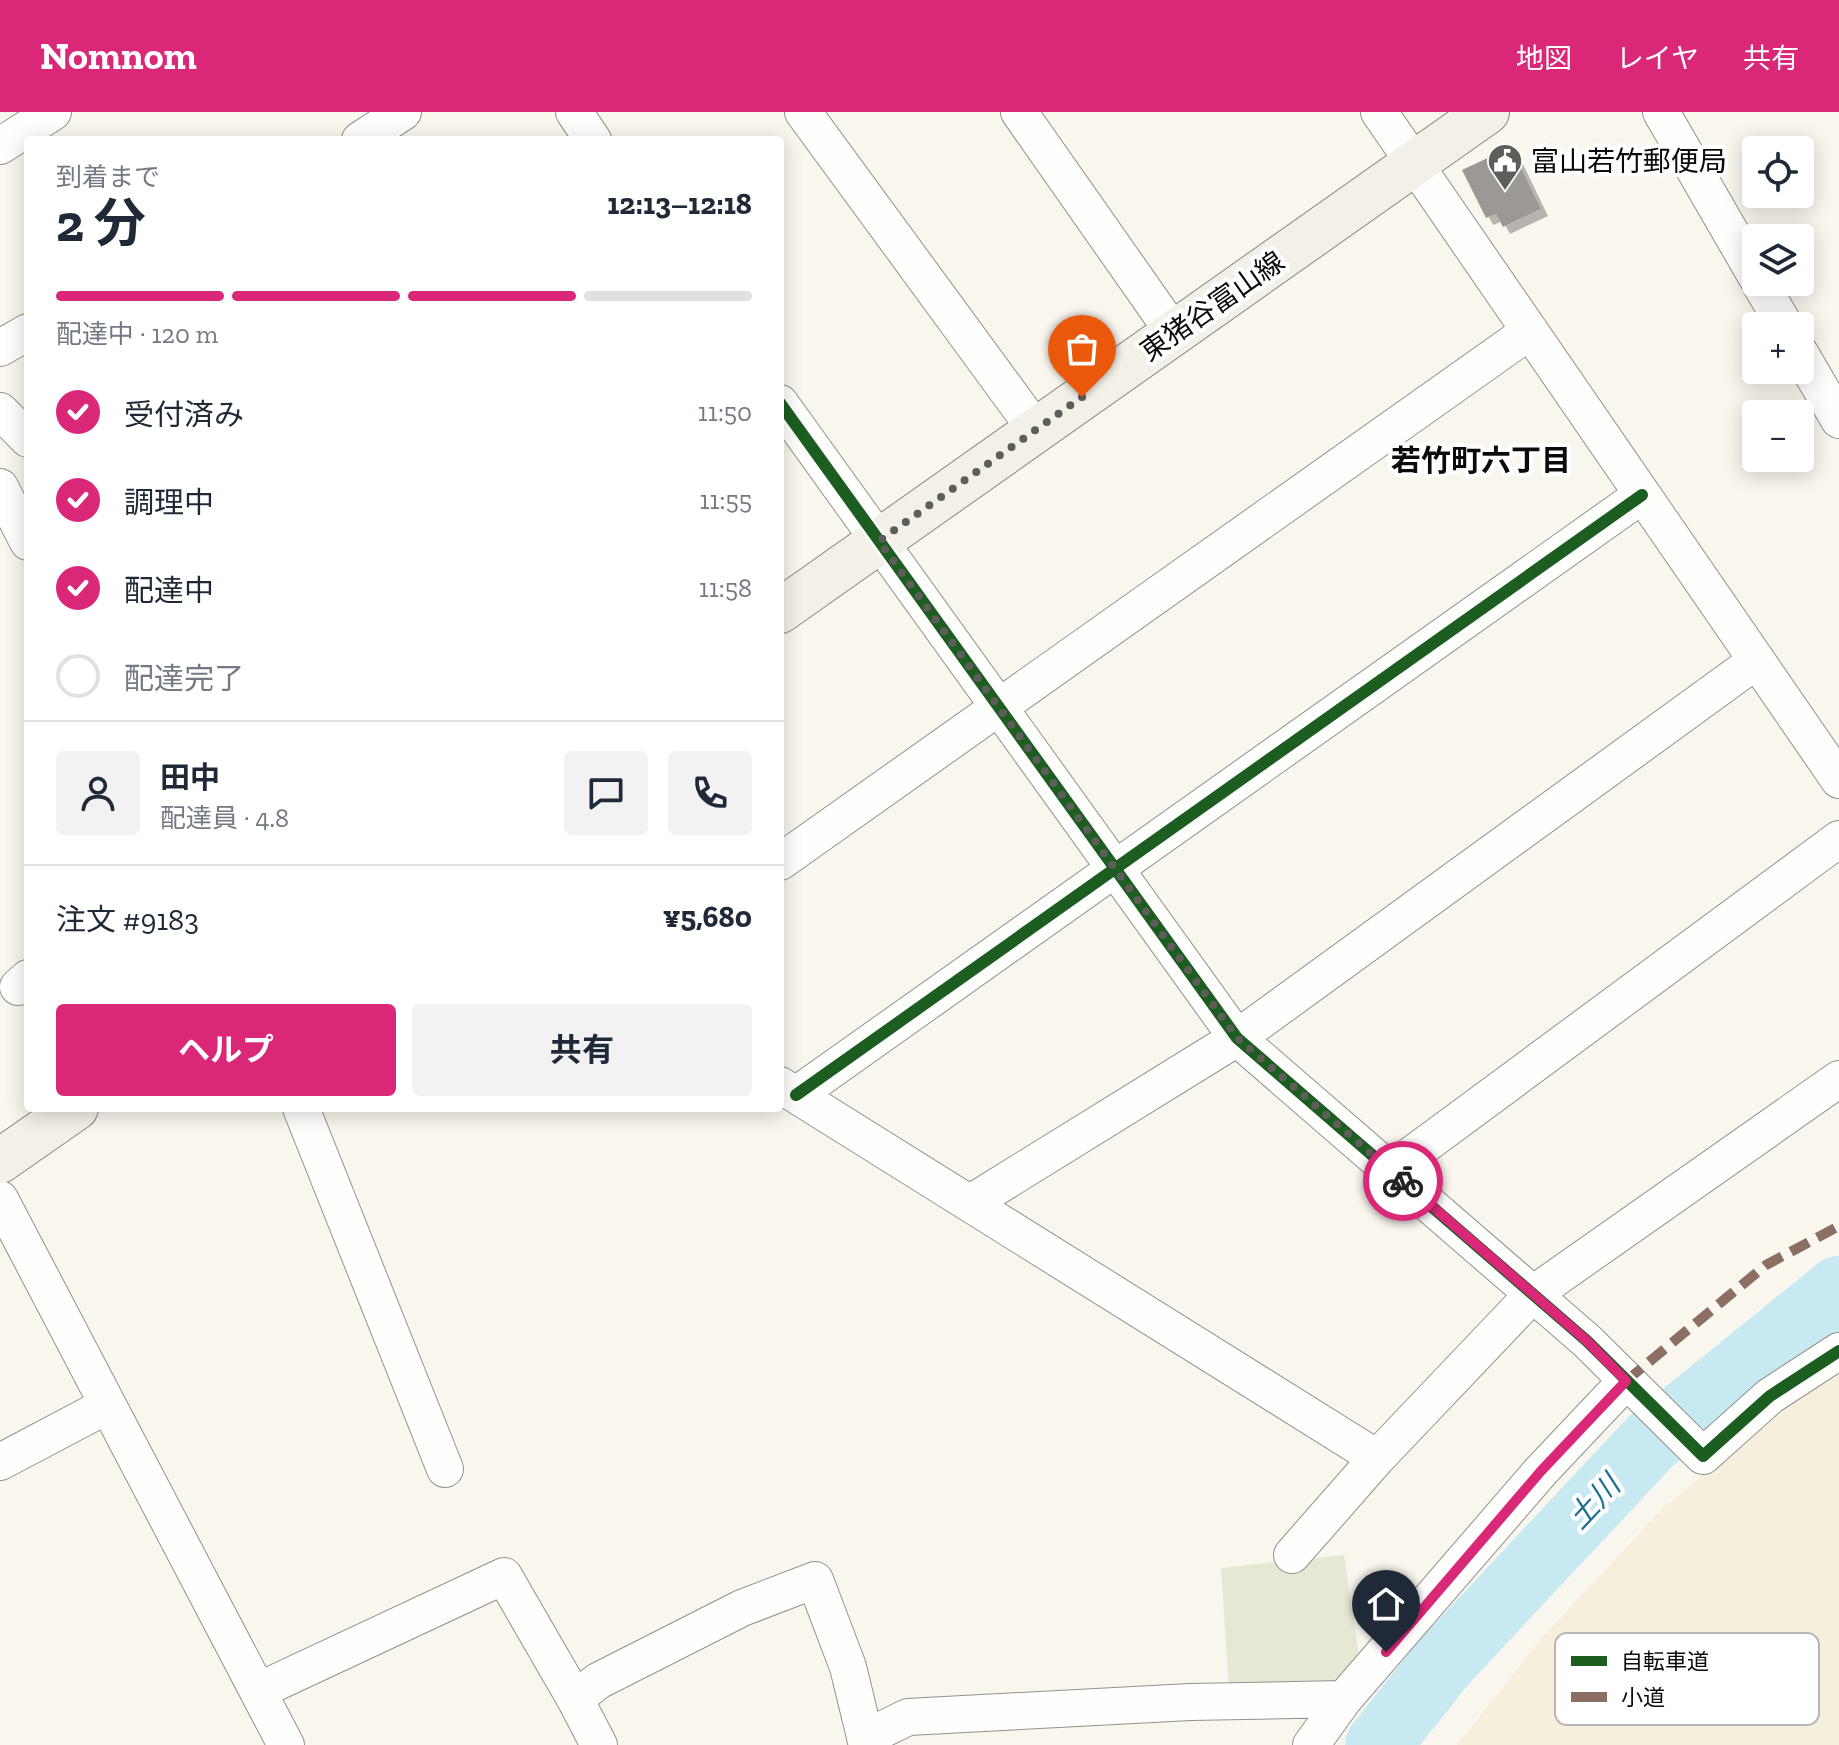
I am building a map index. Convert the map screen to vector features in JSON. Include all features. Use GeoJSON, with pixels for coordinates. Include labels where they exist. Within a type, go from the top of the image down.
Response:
{"type":"FeatureCollection","features":[{"type":"Feature","properties":{"kind":"main road","name":"東猪谷富山線"},"geometry":{"type":"LineString","coordinates":[[784,608],[1487,112]]}},
{"type":"Feature","properties":{"kind":"main road"},"geometry":{"type":"LineString","coordinates":[[0,1161],[70,1112]]}},
{"type":"Feature","properties":{"kind":"street"},"geometry":{"type":"LineString","coordinates":[[0,146],[53,112]]}},
{"type":"Feature","properties":{"kind":"street"},"geometry":{"type":"LineString","coordinates":[[368,136],[403,112]]}},
{"type":"Feature","properties":{"kind":"street"},"geometry":{"type":"LineString","coordinates":[[574,112],[590,136]]}},
{"type":"Feature","properties":{"kind":"street"},"geometry":{"type":"LineString","coordinates":[[803,112],[1036,430]]}},
{"type":"Feature","properties":{"kind":"street"},"geometry":{"type":"LineString","coordinates":[[1019,112],[1174,333]]}},
{"type":"Feature","properties":{"kind":"street"},"geometry":{"type":"LineString","coordinates":[[1379,112],[1756,661],[1827,737],[1839,780]]}},
{"type":"Feature","properties":{"kind":"street"},"geometry":{"type":"LineString","coordinates":[[1661,112],[1742,252]]}},
{"type":"Feature","properties":{"kind":"street"},"geometry":{"type":"LineString","coordinates":[[784,859],[1530,331]]}},
{"type":"Feature","properties":{"kind":"street"},"geometry":{"type":"LineString","coordinates":[[0,348],[24,334]]}},
{"type":"Feature","properties":{"kind":"street"},"geometry":{"type":"LineString","coordinates":[[1814,377],[1839,420]]}},
{"type":"Feature","properties":{"kind":"street"},"geometry":{"type":"LineString","coordinates":[[784,409],[1237,1038],[1533,1294],[1703,1456],[1770,1396],[1839,1351]]}},
{"type":"Feature","properties":{"kind":"street"},"geometry":{"type":"LineString","coordinates":[[0,411],[24,435]]}},
{"type":"Feature","properties":{"kind":"street"},"geometry":{"type":"LineString","coordinates":[[0,487],[24,534]]}},
{"type":"Feature","properties":{"kind":"street"},"geometry":{"type":"LineString","coordinates":[[1377,1458],[972,1202],[788,1090],[1114,867],[1642,495]]}},
{"type":"Feature","properties":{"kind":"street"},"geometry":{"type":"LineString","coordinates":[[972,1202],[1237,1038],[1756,661]]}},
{"type":"Feature","properties":{"kind":"street"},"geometry":{"type":"LineString","coordinates":[[1391,1170],[1839,839]]}},
{"type":"Feature","properties":{"kind":"street"},"geometry":{"type":"LineString","coordinates":[[1292,1555],[1377,1458],[1533,1294],[1839,1079]]}},
{"type":"Feature","properties":{"kind":"street"},"geometry":{"type":"LineString","coordinates":[[303,1112],[445,1469]]}},
{"type":"Feature","properties":{"kind":"street"},"geometry":{"type":"LineString","coordinates":[[0,1199],[286,1745]]}},
{"type":"Feature","properties":{"kind":"street"},"geometry":{"type":"LineString","coordinates":[[1311,1745],[1344,1699],[1541,1471],[1626,1381]]}},
{"type":"Feature","properties":{"kind":"street"},"geometry":{"type":"LineString","coordinates":[[0,1462],[108,1405]]}},
{"type":"Feature","properties":{"kind":"street"},"geometry":{"type":"LineString","coordinates":[[258,1691],[504,1576],[599,1745]]}},
{"type":"Feature","properties":{"kind":"street"},"geometry":{"type":"LineString","coordinates":[[575,1699],[598,1681],[742,1608],[815,1580],[848,1667],[866,1742],[908,1717],[1190,1702],[1344,1699]]}},
{"type":"Feature","properties":{"kind":"shaded area"},"geometry":{"type":"Polygon","coordinates":[[[1839,1364],[1839,1745],[1457,1745],[1541,1639],[1660,1511],[1804,1389],[1839,1364]]]}},
{"type":"Feature","properties":{"kind":"green space"},"geometry":{"type":"Polygon","coordinates":[[[1344,1555],[1360,1662],[1337,1687],[1229,1689],[1221,1568],[1344,1555]]]}},
{"type":"Feature","properties":{"kind":"building"},"geometry":{"type":"Polygon","coordinates":[[[1511,147],[1541,209],[1503,227],[1496,214],[1486,218],[1462,170],[1511,147]]]}},
{"type":"Feature","properties":{"kind":"waterway","name":"土川"},"geometry":{"type":"LineString","coordinates":[[1378,1745],[1444,1662],[1651,1441],[1839,1289]]}},
{"type":"Feature","properties":{"kind":"marked path"},"geometry":{"type":"LineString","coordinates":[[1626,1381],[1766,1265],[1839,1226]]}},
{"type":"Feature","properties":{"kind":"cycle path"},"geometry":{"type":"LineString","coordinates":[[784,409],[1237,1038],[1587,1341],[1703,1456],[1770,1396],[1839,1351]]}},
{"type":"Feature","properties":{"kind":"cycle path"},"geometry":{"type":"LineString","coordinates":[[796,1095],[1642,495]]}},
{"type":"Feature","properties":{"kind":"way so far"},"geometry":{"type":"LineString","coordinates":[[1082,397],[879,541],[1237,1038],[1403,1181]]}},
{"type":"Feature","properties":{"kind":"place","name":"富山若竹郵便局"},"geometry":{"type":"Point","coordinates":[1505,192]}},
{"type":"Feature","properties":{"kind":"district","name":"若竹町六丁目"},"geometry":{"type":"Point","coordinates":[1481,461]}},
{"type":"Feature","properties":{"kind":"route"},"geometry":{"type":"LineString","coordinates":[[1386,1652],[1541,1471],[1626,1381],[1587,1341],[1403,1181]]}}]}
